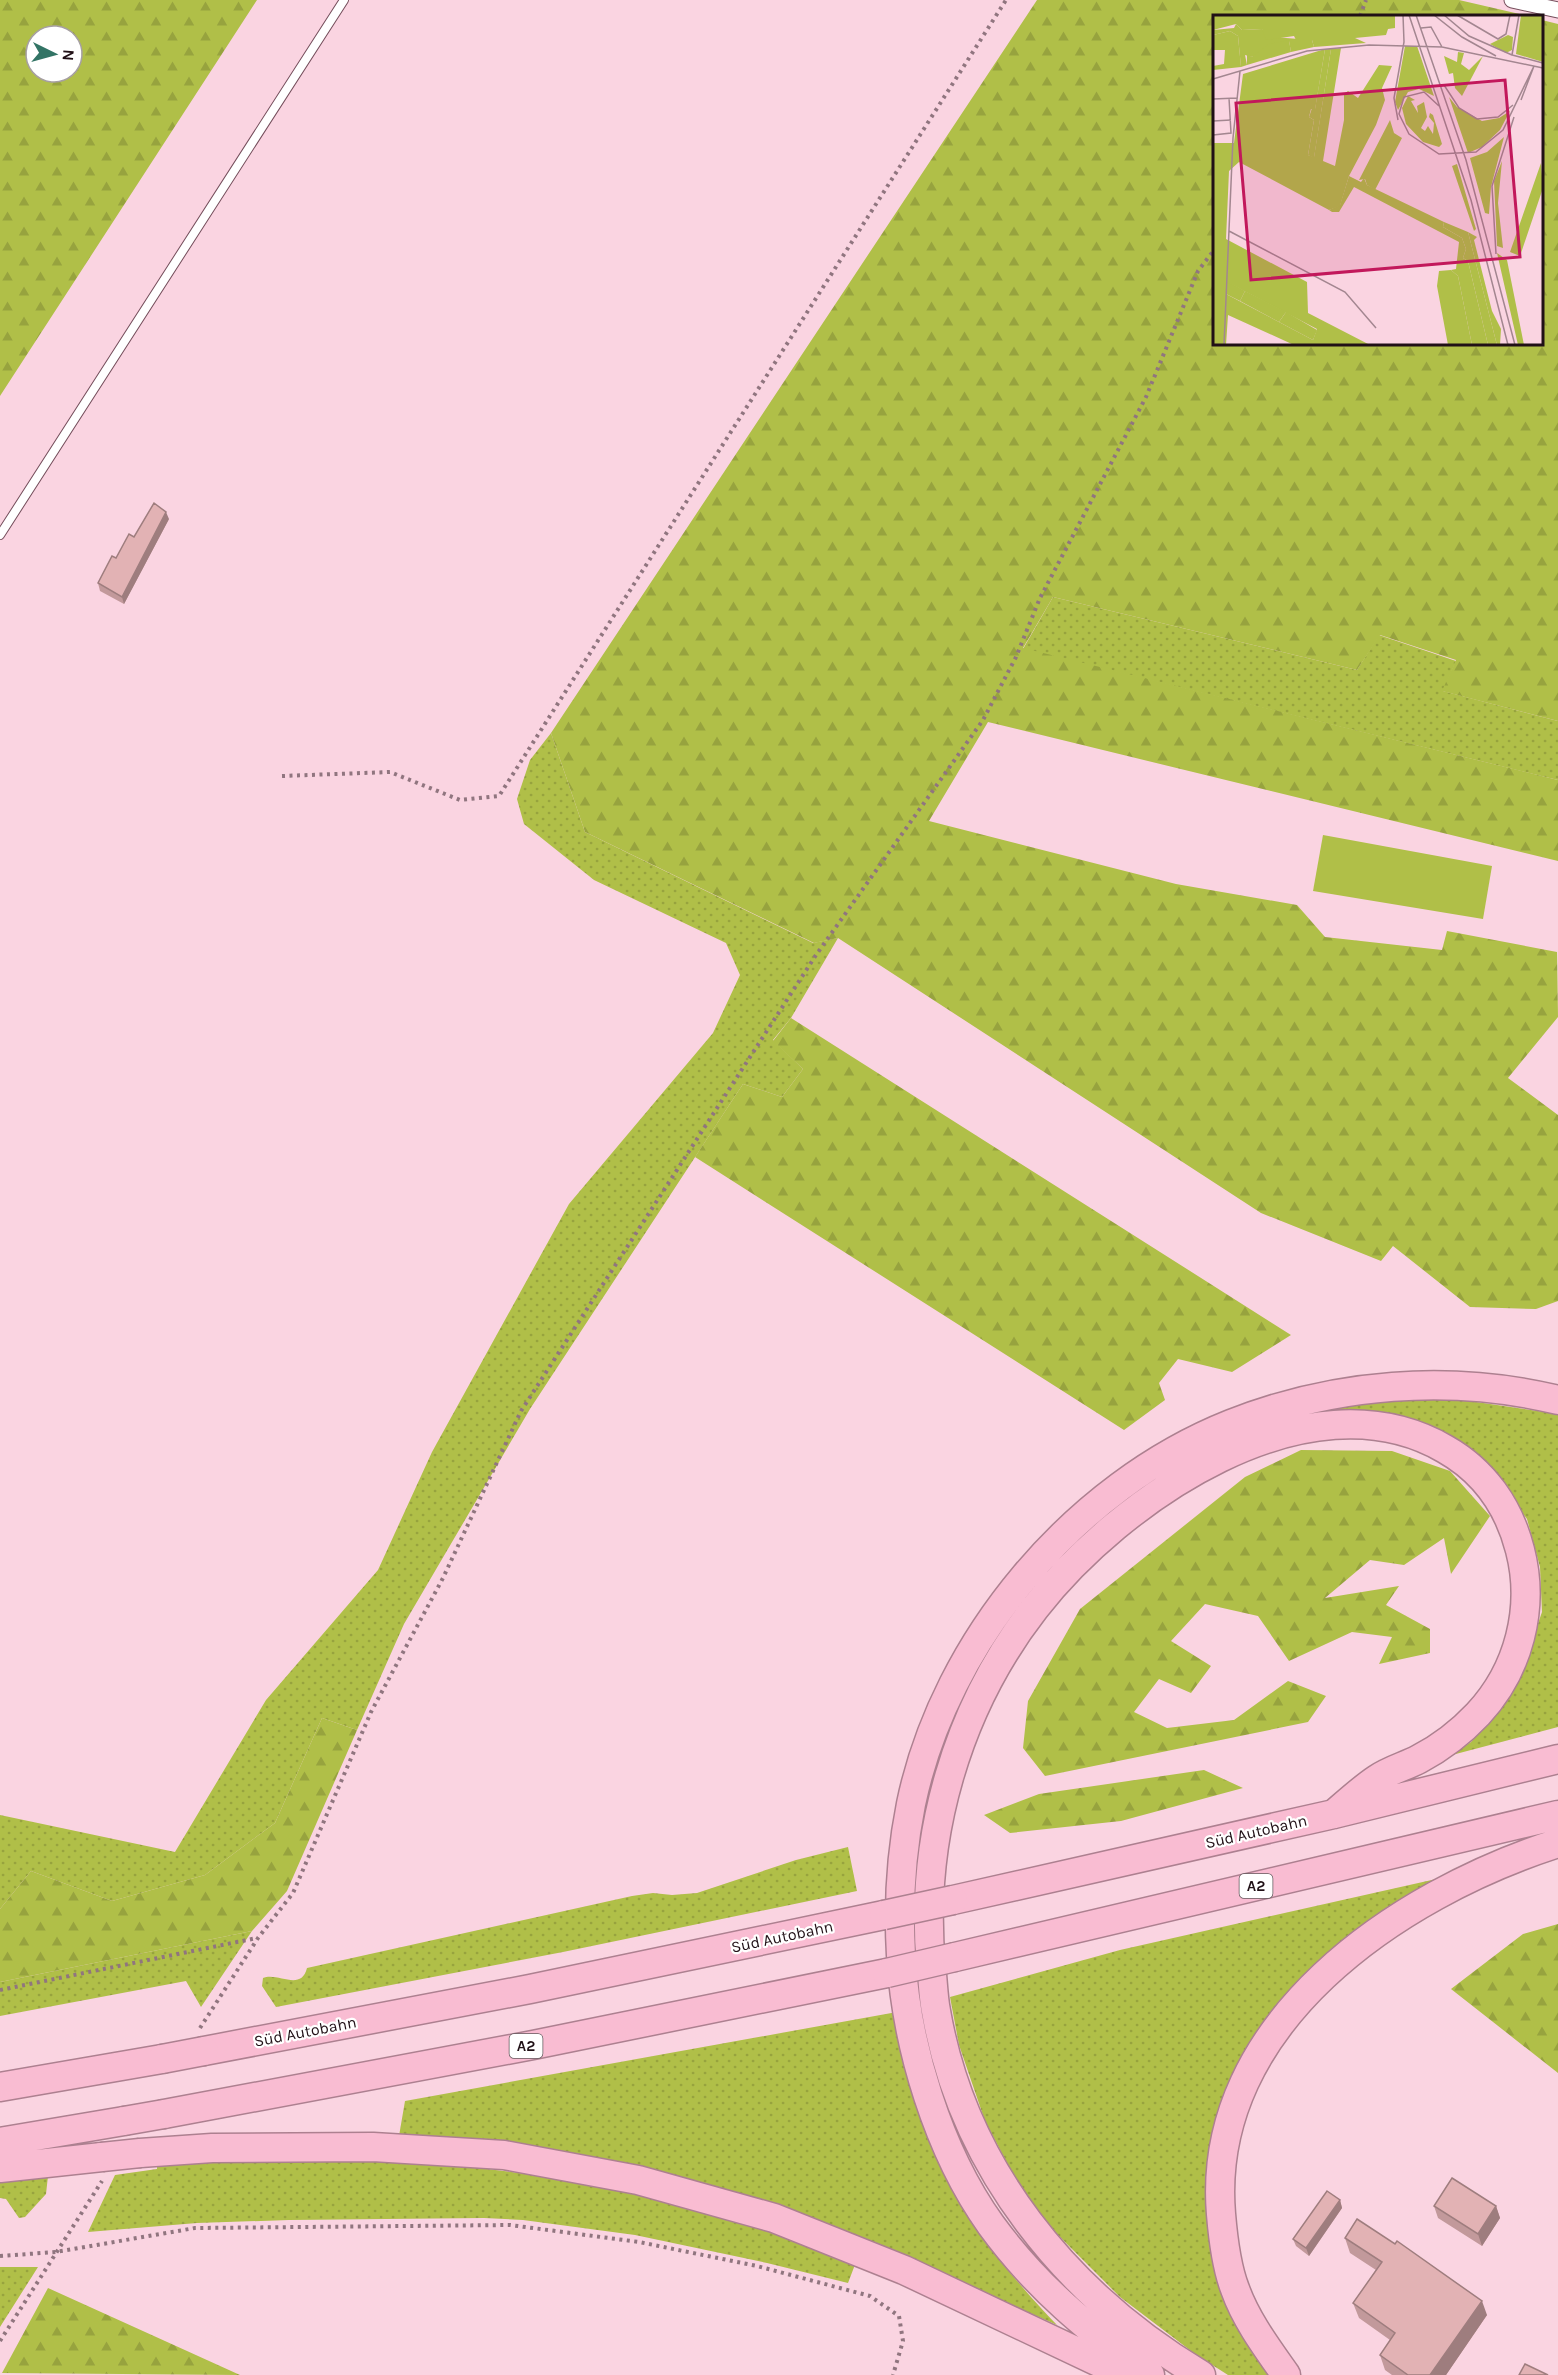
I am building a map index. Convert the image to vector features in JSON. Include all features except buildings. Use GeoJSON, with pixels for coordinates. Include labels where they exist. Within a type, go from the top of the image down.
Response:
{"type":"FeatureCollection","features":[{"type":"Feature","properties":{"kind":"highway"},"geometry":{"type":"LineString","coordinates":[[1150,2375],[1089,2330],[1056,2300],[1024,2266],[990,2222],[954,2160],[929,2099],[912,2041],[903,1986],[899,1924],[902,1859],[917,1781],[926,1750],[950,1690],[978,1640],[1015,1587],[1059,1538],[1110,1495],[1167,1455],[1229,1424],[1295,1402],[1362,1390],[1427,1385],[1488,1388],[1558,1400]]}},
{"type":"Feature","properties":{"kind":"highway"},"geometry":{"type":"LineString","coordinates":[[1201,2375],[1125,2322],[1071,2274],[1029,2224],[991,2168],[967,2116],[949,2066],[936,2011],[930,1951],[929,1892],[935,1832],[946,1785],[960,1743],[980,1696],[1004,1653],[1036,1607],[1076,1562],[1117,1523],[1171,1485],[1208,1464],[1260,1441],[1307,1429],[1342,1425],[1375,1426],[1406,1431],[1461,1458],[1482,1478],[1501,1502],[1515,1531],[1523,1561],[1526,1594],[1524,1624],[1514,1658],[1499,1687],[1478,1715],[1454,1736],[1422,1758],[1379,1777],[1334,1814]]}},
{"type":"Feature","properties":{"kind":"highway","name":"Süd Autobahn"},"geometry":{"type":"LineString","coordinates":[[0,2087],[162,2059],[541,1986],[884,1915],[1334,1814],[1558,1759]]}},
{"type":"Feature","properties":{"kind":"highway","name":"A2"},"geometry":{"type":"LineString","coordinates":[[0,2142],[164,2114],[533,2045],[887,1973],[1558,1815]]}},
{"type":"Feature","properties":{"kind":"highway"},"geometry":{"type":"LineString","coordinates":[[1286,2375],[1260,2340],[1235,2289],[1223,2240],[1219,2186],[1225,2141],[1238,2097],[1267,2044],[1302,1996],[1352,1950],[1407,1912],[1466,1880],[1527,1853],[1558,1843]]}},
{"type":"Feature","properties":{"kind":"highway"},"geometry":{"type":"LineString","coordinates":[[0,2168],[212,2148],[373,2147],[504,2155],[638,2180],[774,2218],[893,2265],[1126,2375]]}},
{"type":"Feature","properties":{"kind":"street"},"geometry":{"type":"LineString","coordinates":[[1512,0],[1558,10]]}},
{"type":"Feature","properties":{"kind":"lane"},"geometry":{"type":"LineString","coordinates":[[0,535],[345,0]]}},
{"type":"Feature","properties":{"kind":"path"},"geometry":{"type":"LineString","coordinates":[[282,776],[390,772],[460,800],[499,796],[1006,0]]}},
{"type":"Feature","properties":{"kind":"path"},"geometry":{"type":"LineString","coordinates":[[1360,15],[1366,0]]}},
{"type":"Feature","properties":{"kind":"path"},"geometry":{"type":"LineString","coordinates":[[0,1990],[258,1938],[293,1893],[371,1712],[443,1578],[521,1411],[816,955],[982,720],[1016,657],[1040,598],[1146,397],[1198,271],[1213,252]]}},
{"type":"Feature","properties":{"kind":"path"},"geometry":{"type":"LineString","coordinates":[[0,2256],[56,2252],[195,2228],[522,2226],[639,2242],[747,2264],[870,2296],[899,2316],[903,2341],[893,2375]]}},
{"type":"Feature","properties":{"kind":"green space"},"geometry":{"type":"Polygon","coordinates":[[[0,0],[257,0],[0,396],[0,0]]]}},
{"type":"Feature","properties":{"kind":"green space"},"geometry":{"type":"Polygon","coordinates":[[[1037,0],[1459,0],[1524,15],[1213,15],[1213,345],[1543,345],[1543,20],[1558,24],[1558,721],[1442,691],[1456,660],[1380,635],[1357,670],[1053,597],[1023,648],[1558,780],[1558,861],[988,722],[929,821],[1176,884],[1297,905],[1325,937],[1442,950],[1447,931],[1557,952],[1558,1017],[1508,1078],[1558,1115],[1558,1301],[1536,1309],[1470,1307],[1393,1246],[1381,1261],[1261,1213],[838,938],[814,943],[585,832],[551,733],[1037,0]]]}},
{"type":"Feature","properties":{"kind":"green space"},"geometry":{"type":"Polygon","coordinates":[[[1053,597],[1357,670],[1379,635],[1456,661],[1443,691],[1558,721],[1558,780],[1023,649],[1053,597]]]}},
{"type":"Feature","properties":{"kind":"green space"},"geometry":{"type":"Polygon","coordinates":[[[551,733],[585,832],[813,943],[838,938],[791,1018],[773,1040],[803,1069],[782,1097],[743,1084],[530,1409],[404,1624],[357,1730],[322,1718],[275,1823],[205,1875],[112,1901],[31,1871],[0,1909],[0,1815],[175,1852],[266,1700],[378,1570],[432,1452],[569,1204],[713,1033],[740,975],[726,943],[594,880],[524,824],[517,799],[530,760],[551,733]]]}},
{"type":"Feature","properties":{"kind":"green space"},"geometry":{"type":"Polygon","coordinates":[[[1323,835],[1492,866],[1483,919],[1313,891],[1323,835]]]}},
{"type":"Feature","properties":{"kind":"green space"},"geometry":{"type":"Polygon","coordinates":[[[791,1018],[1291,1335],[1232,1372],[1178,1359],[1159,1383],[1165,1400],[1124,1430],[695,1157],[743,1084],[782,1097],[803,1069],[773,1041],[791,1018]]]}},
{"type":"Feature","properties":{"kind":"green space"},"geometry":{"type":"Polygon","coordinates":[[[1449,1398],[1558,1414],[1558,1727],[1452,1755],[1471,1742],[1506,1700],[1523,1667],[1542,1612],[1540,1567],[1527,1519],[1486,1465],[1456,1440],[1436,1429],[1375,1414],[1313,1418],[1310,1411],[1364,1399],[1449,1398]]]}},
{"type":"Feature","properties":{"kind":"green space"},"geometry":{"type":"Polygon","coordinates":[[[1301,1450],[1392,1451],[1450,1471],[1490,1516],[1451,1574],[1444,1538],[1404,1565],[1370,1560],[1325,1598],[1399,1586],[1386,1605],[1430,1629],[1430,1653],[1379,1664],[1392,1637],[1352,1632],[1289,1661],[1258,1616],[1205,1604],[1171,1641],[1211,1666],[1191,1693],[1159,1679],[1134,1712],[1167,1728],[1234,1720],[1288,1681],[1326,1696],[1308,1722],[1045,1776],[1023,1748],[1028,1701],[1080,1609],[1245,1477],[1301,1450]]]}},
{"type":"Feature","properties":{"kind":"green space"},"geometry":{"type":"Polygon","coordinates":[[[322,1718],[357,1730],[287,1891],[252,1931],[0,1982],[0,1909],[31,1871],[112,1901],[205,1875],[275,1823],[322,1718]]]}},
{"type":"Feature","properties":{"kind":"green space"},"geometry":{"type":"Polygon","coordinates":[[[1204,1770],[1243,1788],[1121,1821],[1010,1833],[984,1815],[1039,1794],[1204,1770]]]}},
{"type":"Feature","properties":{"kind":"green space"},"geometry":{"type":"Polygon","coordinates":[[[848,1847],[857,1891],[563,1952],[276,2007],[262,1986],[263,1978],[300,1979],[307,1968],[632,1896],[653,1893],[672,1895],[697,1893],[796,1860],[848,1847]]]}},
{"type":"Feature","properties":{"kind":"green space"},"geometry":{"type":"Polygon","coordinates":[[[1454,1875],[1289,1996],[1210,2211],[1271,2375],[1228,2375],[1195,2354],[1120,2297],[1056,2233],[1019,2186],[985,2121],[959,2045],[950,1997],[1120,1950],[1454,1875]]]}},
{"type":"Feature","properties":{"kind":"green space"},"geometry":{"type":"Polygon","coordinates":[[[1558,1924],[1558,2073],[1451,1989],[1523,1934],[1558,1924]]]}},
{"type":"Feature","properties":{"kind":"green space"},"geometry":{"type":"Polygon","coordinates":[[[252,1931],[201,2007],[186,1981],[0,2016],[0,1982],[252,1931]]]}},
{"type":"Feature","properties":{"kind":"green space"},"geometry":{"type":"Polygon","coordinates":[[[897,2012],[918,2111],[943,2171],[958,2199],[994,2252],[1057,2325],[822,2222],[399,2136],[405,2101],[897,2012]]]}},
{"type":"Feature","properties":{"kind":"green space"},"geometry":{"type":"Polygon","coordinates":[[[275,2158],[348,2159],[458,2166],[530,2174],[609,2187],[652,2196],[704,2211],[856,2262],[848,2283],[635,2235],[523,2220],[484,2218],[197,2223],[88,2232],[115,2175],[157,2169],[157,2164],[275,2158]]]}},
{"type":"Feature","properties":{"kind":"green space"},"geometry":{"type":"Polygon","coordinates":[[[48,2176],[46,2194],[25,2217],[19,2218],[6,2199],[0,2198],[0,2181],[48,2176]]]}},
{"type":"Feature","properties":{"kind":"green space"},"geometry":{"type":"Polygon","coordinates":[[[0,2267],[38,2267],[0,2327],[0,2267]]]}},
{"type":"Feature","properties":{"kind":"green space"},"geometry":{"type":"Polygon","coordinates":[[[48,2288],[240,2375],[2,2373],[48,2288]]]}}]}
